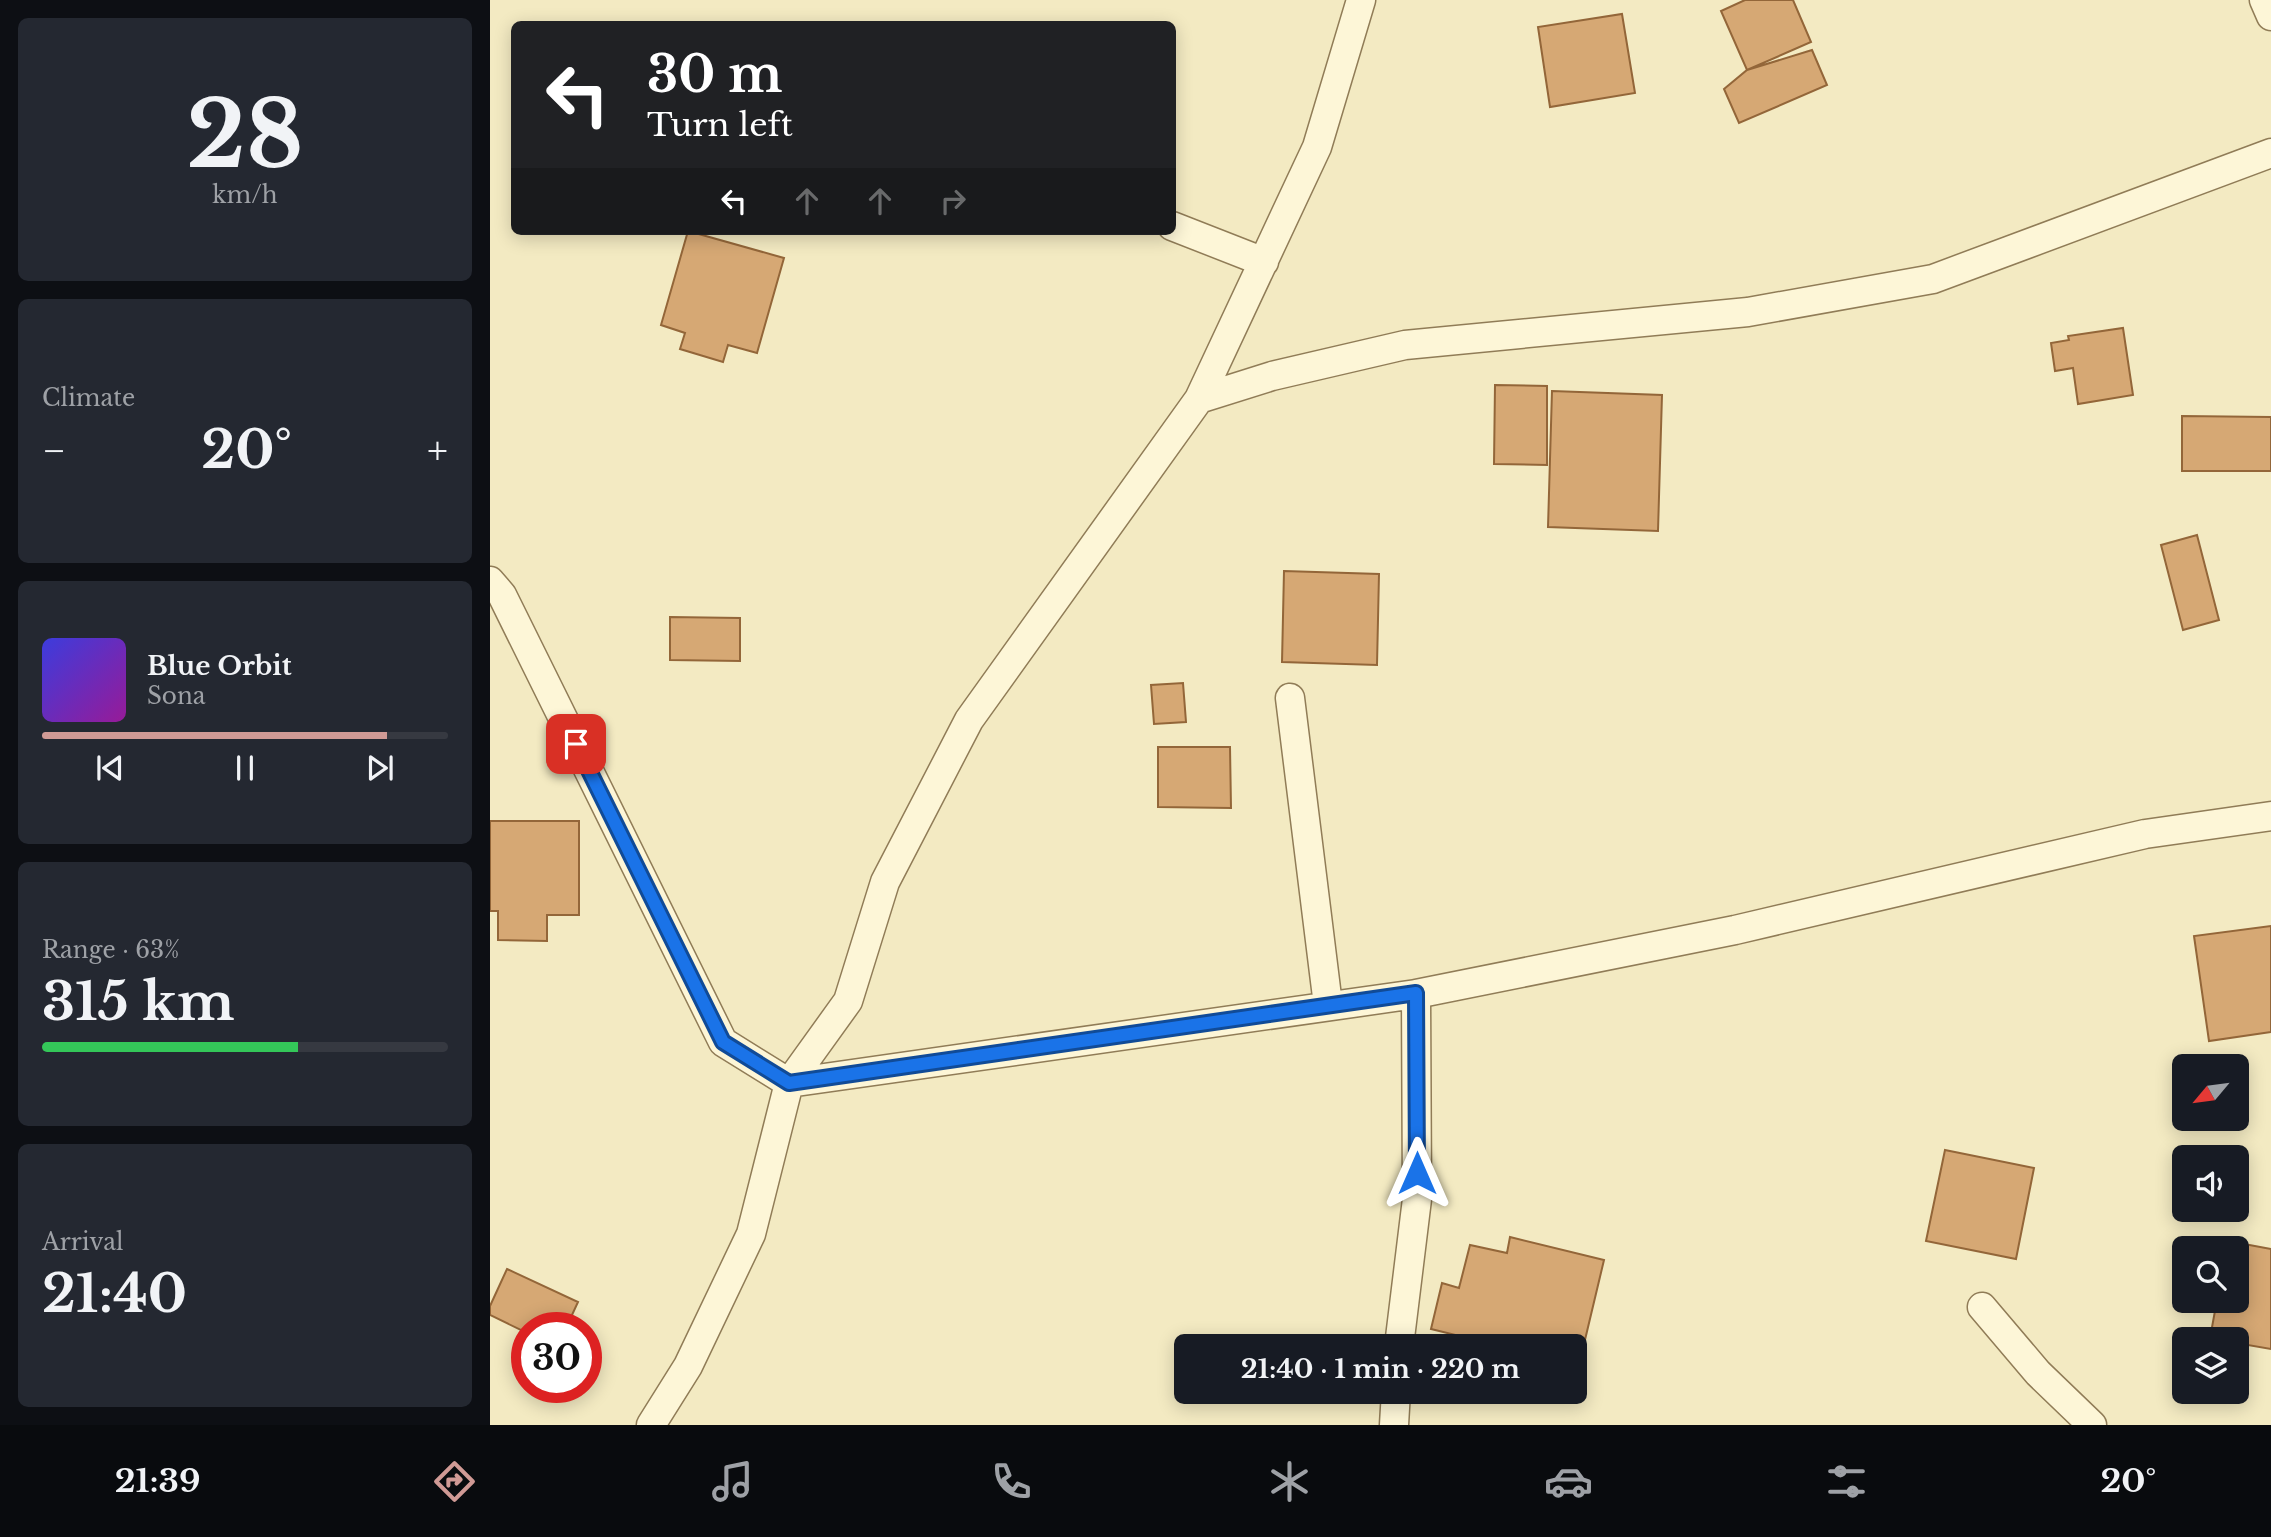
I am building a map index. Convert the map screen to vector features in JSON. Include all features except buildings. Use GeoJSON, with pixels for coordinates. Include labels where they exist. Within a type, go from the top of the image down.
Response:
{"type":"FeatureCollection","features":[{"type":"Feature","properties":{"kind":"street"},"geometry":{"type":"LineString","coordinates":[[651,1425],[688,1366],[751,1234],[789,1083],[848,1002],[885,882],[969,720],[1199,399],[1317,147],[1361,0]]}},
{"type":"Feature","properties":{"kind":"street"},"geometry":{"type":"LineString","coordinates":[[2264,0],[2271,16]]}},
{"type":"Feature","properties":{"kind":"street"},"geometry":{"type":"LineString","coordinates":[[1199,399],[1272,376],[1405,345],[1748,312],[1933,279],[2271,153]]}},
{"type":"Feature","properties":{"kind":"street"},"geometry":{"type":"LineString","coordinates":[[1176,228],[1264,262]]}},
{"type":"Feature","properties":{"kind":"street"},"geometry":{"type":"LineString","coordinates":[[490,581],[502,595],[723,1042],[789,1083],[1416,993],[1735,930],[2145,834],[2271,816]]}},
{"type":"Feature","properties":{"kind":"street"},"geometry":{"type":"LineString","coordinates":[[1290,698],[1328,1005]]}},
{"type":"Feature","properties":{"kind":"street"},"geometry":{"type":"LineString","coordinates":[[1400,1334],[1417,1199],[1416,993]]}},
{"type":"Feature","properties":{"kind":"street"},"geometry":{"type":"LineString","coordinates":[[1982,1307],[2038,1373],[2092,1425]]}},
{"type":"Feature","properties":{"kind":"street"},"geometry":{"type":"LineString","coordinates":[[1394,1425],[1395,1404]]}},
{"type":"Feature","properties":{"kind":"route"},"geometry":{"type":"LineString","coordinates":[[576,744],[723,1042],[789,1083],[1416,993],[1417,1173]]}}]}
